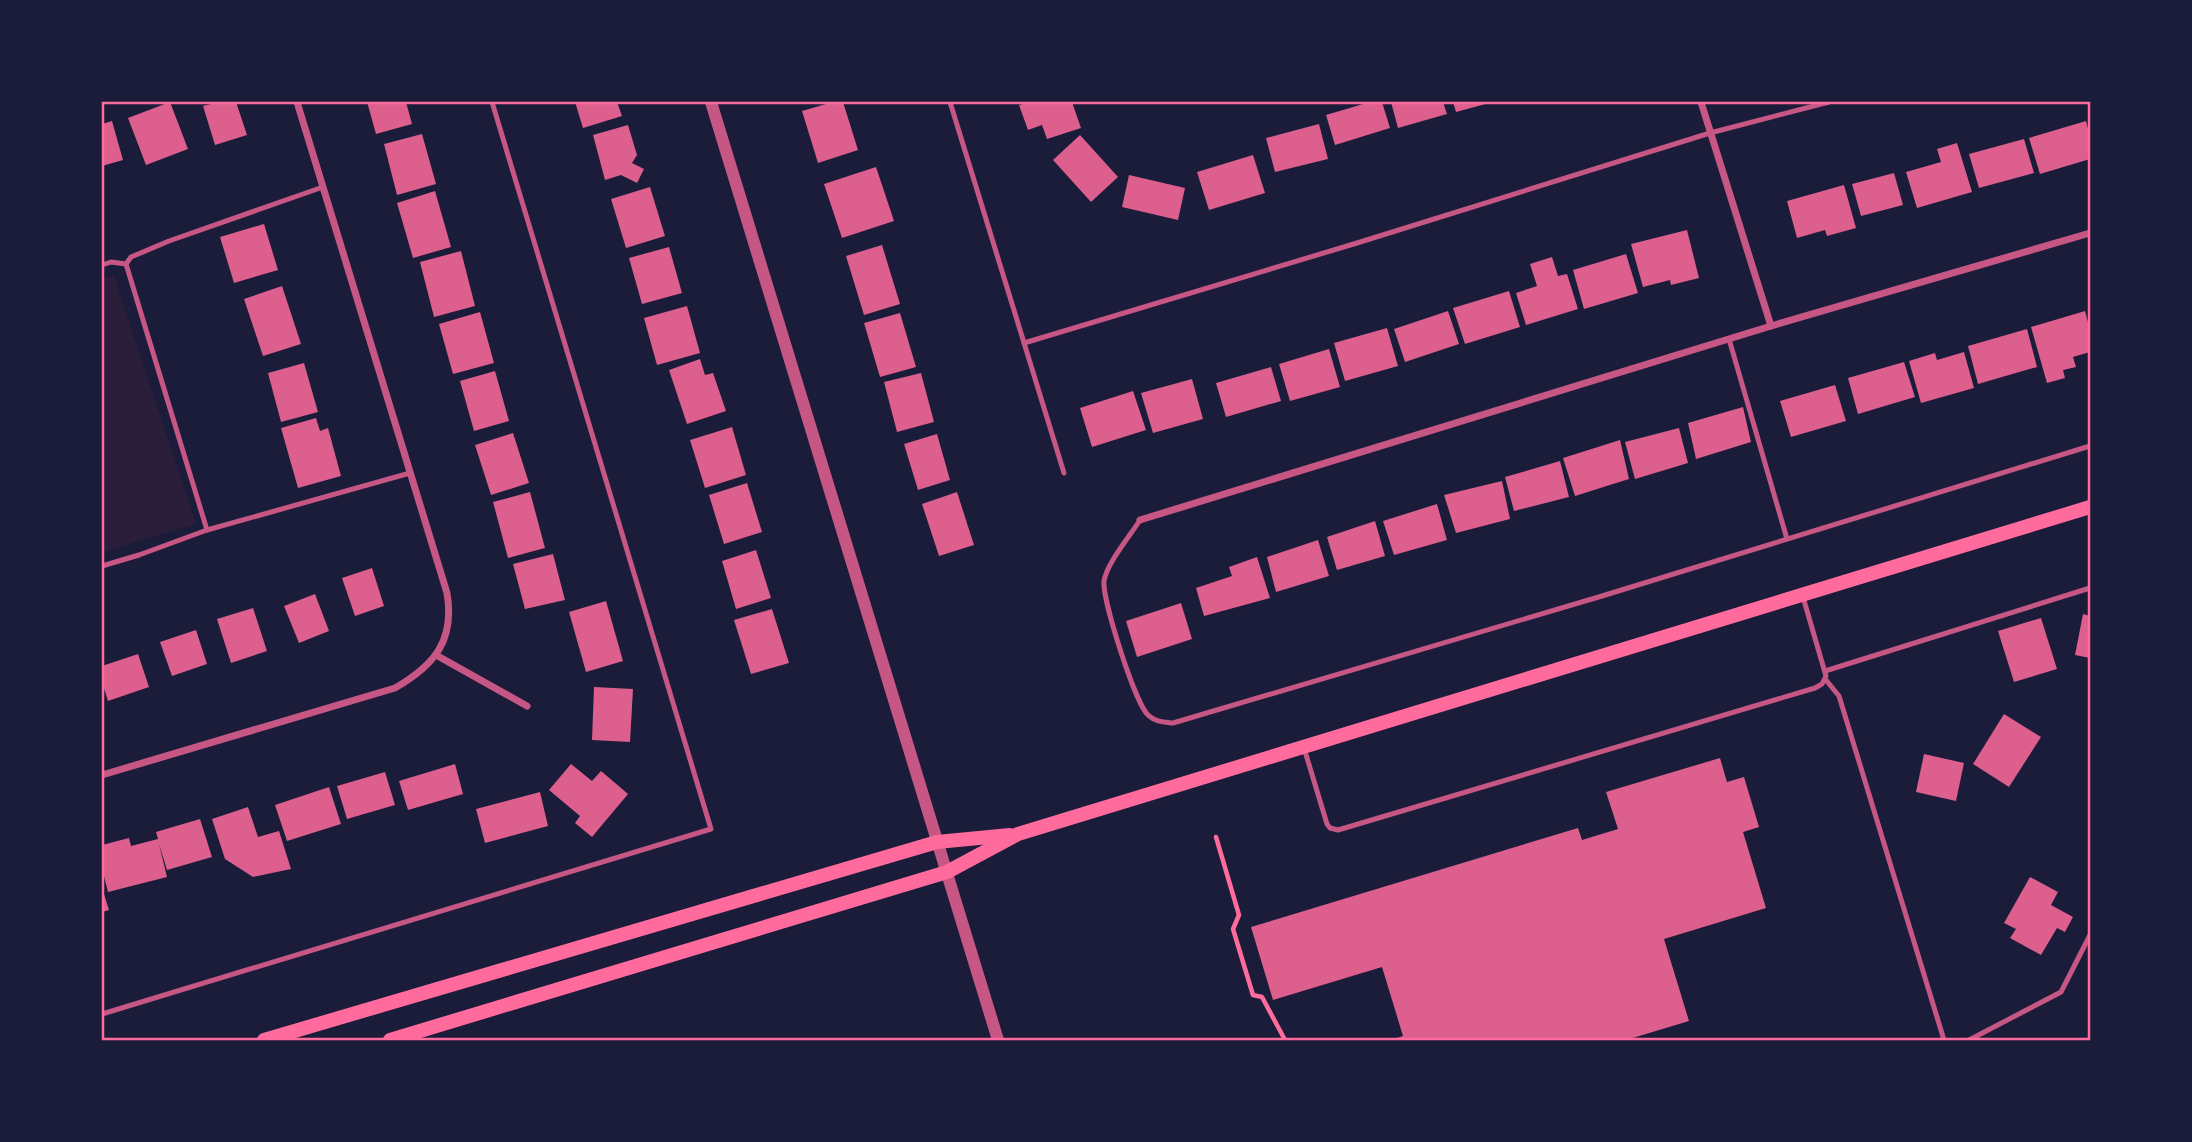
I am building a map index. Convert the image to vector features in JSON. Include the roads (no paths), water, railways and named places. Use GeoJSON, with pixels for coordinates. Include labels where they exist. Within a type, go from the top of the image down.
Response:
{"type":"FeatureCollection","features":[{"type":"Feature","properties":{"kind":"main road"},"geometry":{"type":"LineString","coordinates":[[390,1041],[947,872],[1018,834],[2091,507]]}},
{"type":"Feature","properties":{"kind":"main road"},"geometry":{"type":"LineString","coordinates":[[264,1041],[937,842],[1018,834]]}},
{"type":"Feature","properties":{"kind":"street"},"geometry":{"type":"LineString","coordinates":[[102,775],[380,694],[409,680],[436,655],[448,630],[450,610],[447,593],[297,102]]}},
{"type":"Feature","properties":{"kind":"street"},"geometry":{"type":"LineString","coordinates":[[711,102],[998,1041]]}},
{"type":"Feature","properties":{"kind":"street"},"geometry":{"type":"LineString","coordinates":[[1701,102],[1771,326]]}},
{"type":"Feature","properties":{"kind":"street"},"geometry":{"type":"LineString","coordinates":[[1140,520],[1771,326],[2091,233]]}},
{"type":"Feature","properties":{"kind":"street"},"geometry":{"type":"LineString","coordinates":[[436,655],[527,706]]}},
{"type":"Feature","properties":{"kind":"lane"},"geometry":{"type":"LineString","coordinates":[[102,1014],[711,829],[492,102]]}},
{"type":"Feature","properties":{"kind":"lane"},"geometry":{"type":"LineString","coordinates":[[950,102],[1063,473]]}},
{"type":"Feature","properties":{"kind":"lane"},"geometry":{"type":"LineString","coordinates":[[1024,342],[1357,243],[1710,133],[1829,102]]}},
{"type":"Feature","properties":{"kind":"lane"},"geometry":{"type":"LineString","coordinates":[[126,264],[131,257],[169,241],[323,187]]}},
{"type":"Feature","properties":{"kind":"lane"},"geometry":{"type":"LineString","coordinates":[[102,265],[111,262],[126,264]]}},
{"type":"Feature","properties":{"kind":"lane"},"geometry":{"type":"LineString","coordinates":[[126,264],[207,530]]}},
{"type":"Feature","properties":{"kind":"lane"},"geometry":{"type":"LineString","coordinates":[[1729,339],[1787,539]]}},
{"type":"Feature","properties":{"kind":"lane"},"geometry":{"type":"LineString","coordinates":[[1140,520],[1104,580],[1107,603],[1137,701],[1149,716],[1159,722],[1173,723],[2091,446]]}},
{"type":"Feature","properties":{"kind":"lane"},"geometry":{"type":"LineString","coordinates":[[102,566],[207,530],[410,473]]}},
{"type":"Feature","properties":{"kind":"lane"},"geometry":{"type":"LineString","coordinates":[[1825,671],[2091,588]]}},
{"type":"Feature","properties":{"kind":"lane"},"geometry":{"type":"LineString","coordinates":[[1802,594],[1826,680],[1839,696],[1944,1041]]}},
{"type":"Feature","properties":{"kind":"lane"},"geometry":{"type":"LineString","coordinates":[[1304,747],[1327,824],[1338,831],[1815,688],[1826,680]]}},
{"type":"Feature","properties":{"kind":"lane"},"geometry":{"type":"LineString","coordinates":[[1969,1041],[2060,992],[2091,936]]}}]}
